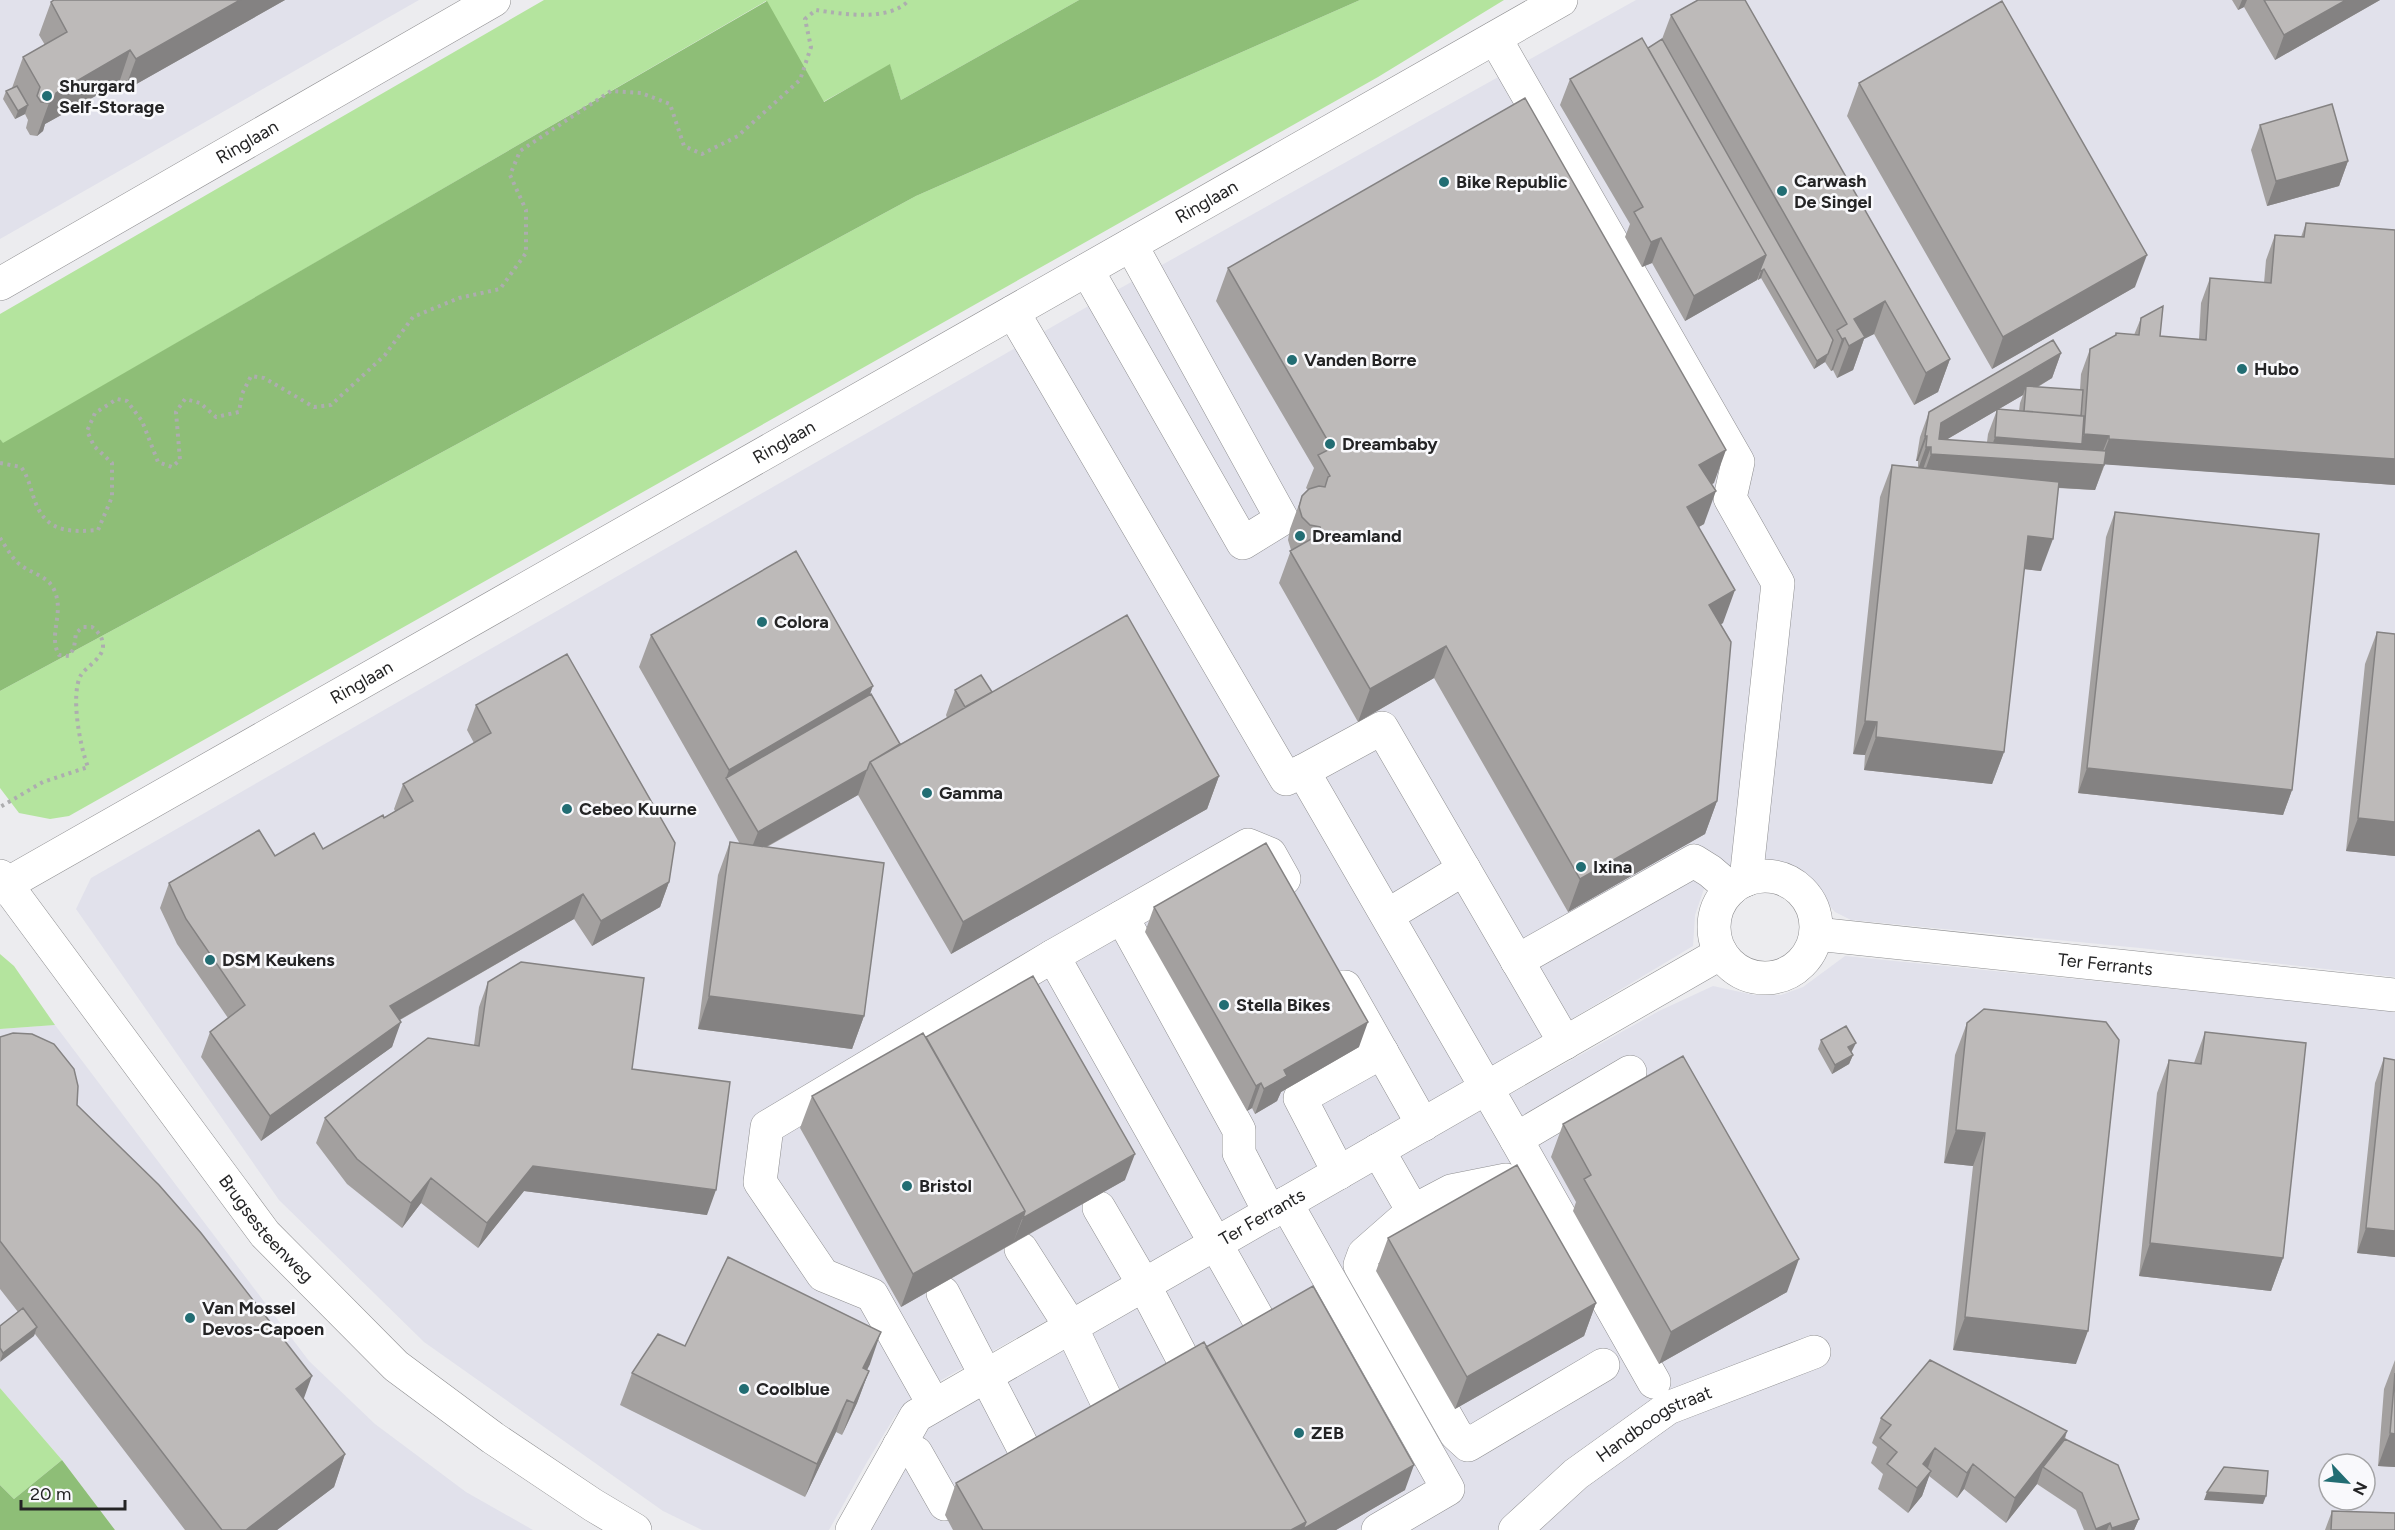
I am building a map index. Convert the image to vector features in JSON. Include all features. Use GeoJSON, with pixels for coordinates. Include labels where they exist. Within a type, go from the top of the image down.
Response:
{"type":"FeatureCollection","features":[{"type":"Feature","properties":{"kind":"main road","name":"Ringlaan"},"geometry":{"type":"LineString","coordinates":[[0,284],[494,0]]}},
{"type":"Feature","properties":{"kind":"main road","name":"Ringlaan"},"geometry":{"type":"LineString","coordinates":[[2,883],[1561,0]]}},
{"type":"Feature","properties":{"kind":"main road"},"geometry":{"type":"LineString","coordinates":[[1495,38],[1738,462],[1730,498],[1778,583],[1738,885]]}},
{"type":"Feature","properties":{"kind":"main road"},"geometry":{"type":"LineString","coordinates":[[1087,270],[1243,543],[1282,519],[1131,245]]}},
{"type":"Feature","properties":{"kind":"main road"},"geometry":{"type":"LineString","coordinates":[[1013,312],[1286,779],[1382,728],[1565,1043]]}},
{"type":"Feature","properties":{"kind":"main road"},"geometry":{"type":"LineString","coordinates":[[1303,771],[1488,1087],[1654,1382]]}},
{"type":"Feature","properties":{"kind":"main road"},"geometry":{"type":"LineString","coordinates":[[934,1405],[872,1295],[823,1275],[760,1182],[767,1127],[1053,956],[1248,844],[1270,854],[1299,906]]}},
{"type":"Feature","properties":{"kind":"main road"},"geometry":{"type":"LineString","coordinates":[[1517,961],[1694,861],[1738,885]]}},
{"type":"Feature","properties":{"kind":"main road"},"geometry":{"type":"LineString","coordinates":[[1388,915],[1464,869]]}},
{"type":"Feature","properties":{"kind":"main road"},"geometry":{"type":"LineString","coordinates":[[1763,876],[1780,878],[1797,887],[1809,900],[1815,916],[1816,934],[1806,958],[1793,970],[1777,977],[1759,978],[1740,972],[1721,953],[1714,927],[1717,910],[1738,885],[1763,876]]}},
{"type":"Feature","properties":{"kind":"main road","name":"Brugsesteenweg"},"geometry":{"type":"LineString","coordinates":[[2,883],[265,1234],[396,1366],[493,1438],[634,1530]]}},
{"type":"Feature","properties":{"kind":"main road"},"geometry":{"type":"LineString","coordinates":[[1122,917],[1239,1130],[1239,1153],[1278,1208],[1448,1490],[1378,1530]]}},
{"type":"Feature","properties":{"kind":"main road","name":"Ter Ferrants"},"geometry":{"type":"LineString","coordinates":[[1816,934],[2395,995]]}},
{"type":"Feature","properties":{"kind":"main road","name":"Ter Ferrants"},"geometry":{"type":"LineString","coordinates":[[852,1530],[916,1416],[1721,953]]}},
{"type":"Feature","properties":{"kind":"main road"},"geometry":{"type":"LineString","coordinates":[[1053,956],[1261,1324]]}},
{"type":"Feature","properties":{"kind":"main road"},"geometry":{"type":"LineString","coordinates":[[1329,958],[1423,1125]]}},
{"type":"Feature","properties":{"kind":"main road"},"geometry":{"type":"LineString","coordinates":[[1339,1173],[1300,1098],[1382,1052]]}},
{"type":"Feature","properties":{"kind":"main road"},"geometry":{"type":"LineString","coordinates":[[1516,1139],[1630,1072]]}},
{"type":"Feature","properties":{"kind":"main road"},"geometry":{"type":"LineString","coordinates":[[1378,1150],[1413,1212]]}},
{"type":"Feature","properties":{"kind":"main road"},"geometry":{"type":"LineString","coordinates":[[1506,1180],[1451,1191],[1413,1212],[1364,1254],[1360,1265],[1456,1434],[1468,1445],[1603,1365]]}},
{"type":"Feature","properties":{"kind":"main road"},"geometry":{"type":"LineString","coordinates":[[1099,1208],[1144,1285],[1186,1365]]}},
{"type":"Feature","properties":{"kind":"main road"},"geometry":{"type":"LineString","coordinates":[[1021,1249],[1071,1327],[1108,1404]]}},
{"type":"Feature","properties":{"kind":"main road"},"geometry":{"type":"LineString","coordinates":[[943,1293],[1027,1455]]}},
{"type":"Feature","properties":{"kind":"main road","name":"Handboogstraat"},"geometry":{"type":"LineString","coordinates":[[1515,1530],[1576,1474],[1668,1408],[1814,1352]]}},
{"type":"Feature","properties":{"kind":"main road"},"geometry":{"type":"LineString","coordinates":[[899,1446],[916,1453],[945,1504]]}},
{"type":"Feature","properties":{"kind":"path"},"geometry":{"type":"LineString","coordinates":[[0,463],[21,467],[28,477],[39,511],[55,528],[76,532],[98,530],[112,497],[112,463],[94,446],[87,430],[95,413],[117,399],[127,401],[142,421],[158,462],[172,467],[180,460],[176,412],[185,399],[200,403],[216,417],[240,412],[243,394],[251,376],[264,378],[314,407],[331,405],[385,355],[413,317],[459,298],[500,289],[509,278],[526,253],[526,210],[510,174],[520,151],[611,92],[641,93],[670,104],[684,146],[702,154],[738,136],[800,80],[811,47],[805,19],[816,10],[863,16],[903,7],[909,0]]}},
{"type":"Feature","properties":{"kind":"path"},"geometry":{"type":"LineString","coordinates":[[0,538],[16,562],[49,581],[55,589],[60,606],[55,640],[55,648],[59,655],[69,656],[74,648],[76,633],[83,627],[92,627],[100,633],[103,647],[98,657],[80,677],[77,694],[82,751],[88,767],[43,782],[0,807]]}},
{"type":"Feature","properties":{"kind":"shaded area"},"geometry":{"type":"Polygon","coordinates":[[[0,0],[419,0],[0,239],[0,0]]]}},
{"type":"Feature","properties":{"kind":"shaded area"},"geometry":{"type":"Polygon","coordinates":[[[1636,0],[2395,0],[2395,977],[2140,948],[1851,920],[1835,912],[1801,874],[1765,860],[1705,886],[1695,915],[1693,946],[1427,1106],[929,1387],[895,1416],[829,1530],[702,1530],[663,1511],[424,1342],[279,1200],[76,909],[91,878],[1092,304],[1636,0]]]}},
{"type":"Feature","properties":{"kind":"shaded area"},"geometry":{"type":"Polygon","coordinates":[[[1845,956],[2395,1011],[2395,1530],[869,1530],[924,1428],[945,1410],[1659,1011],[1713,986],[1754,995],[1781,995],[1803,987],[1845,956]]]}},
{"type":"Feature","properties":{"kind":"shaded area"},"geometry":{"type":"Polygon","coordinates":[[[55,1025],[309,1361],[375,1424],[466,1492],[533,1530],[115,1530],[62,1460],[0,1388],[0,1029],[55,1025]]]}},
{"type":"Feature","properties":{"kind":"green space"},"geometry":{"type":"Polygon","coordinates":[[[544,0],[1079,0],[901,100],[890,65],[823,102],[766,1],[3,444],[0,439],[0,314],[544,0]]]}},
{"type":"Feature","properties":{"kind":"green space"},"geometry":{"type":"Polygon","coordinates":[[[1079,0],[1360,0],[916,196],[0,691],[0,439],[3,443],[767,1],[824,102],[890,64],[901,100],[1079,0]]]}},
{"type":"Feature","properties":{"kind":"green space"},"geometry":{"type":"Polygon","coordinates":[[[1360,0],[1504,0],[1378,77],[69,816],[50,819],[19,813],[0,788],[0,691],[916,196],[1360,0]]]}},
{"type":"Feature","properties":{"kind":"green space"},"geometry":{"type":"Polygon","coordinates":[[[0,954],[14,966],[55,1025],[0,1029],[0,954]]]}},
{"type":"Feature","properties":{"kind":"green space"},"geometry":{"type":"Polygon","coordinates":[[[0,1388],[62,1460],[14,1499],[0,1485],[0,1388]]]}},
{"type":"Feature","properties":{"kind":"green space"},"geometry":{"type":"Polygon","coordinates":[[[62,1460],[115,1530],[0,1530],[0,1485],[14,1499],[62,1460]]]}},
{"type":"Feature","properties":{"kind":"building"},"geometry":{"type":"Polygon","coordinates":[[[54,0],[240,0],[136,59],[130,50],[56,93],[54,99],[49,103],[41,102],[37,96],[40,87],[23,57],[67,32],[51,2],[54,0]]]}},
{"type":"Feature","properties":{"kind":"building"},"geometry":{"type":"Polygon","coordinates":[[[1698,0],[1745,0],[1950,359],[1926,373],[1885,301],[1854,319],[1865,337],[1849,346],[1845,338],[1842,339],[1837,330],[1847,324],[1671,15],[1698,0]]]}},
{"type":"Feature","properties":{"kind":"building"},"geometry":{"type":"Polygon","coordinates":[[[2264,0],[2346,0],[2284,35],[2264,0]]]}},
{"type":"Feature","properties":{"kind":"building"},"geometry":{"type":"Polygon","coordinates":[[[2002,1],[2147,255],[2003,337],[1859,83],[2002,1]]]}},
{"type":"Feature","properties":{"kind":"building"},"geometry":{"type":"Polygon","coordinates":[[[1642,38],[1766,255],[1694,296],[1661,238],[1651,242],[1634,212],[1643,207],[1570,79],[1642,38]]]}},
{"type":"Feature","properties":{"kind":"building"},"geometry":{"type":"Polygon","coordinates":[[[1662,39],[1833,340],[1828,354],[1817,361],[1764,269],[1760,270],[1766,255],[1648,48],[1662,39]]]}},
{"type":"Feature","properties":{"kind":"building"},"geometry":{"type":"Polygon","coordinates":[[[17,86],[28,105],[18,111],[6,91],[17,86]]]}},
{"type":"Feature","properties":{"kind":"building"},"geometry":{"type":"Polygon","coordinates":[[[1525,98],[1726,450],[1699,465],[1716,491],[1687,507],[1735,590],[1709,605],[1731,642],[1717,801],[1580,879],[1446,646],[1370,689],[1290,551],[1322,533],[1320,527],[1310,525],[1302,517],[1299,507],[1302,496],[1309,489],[1325,487],[1330,476],[1318,455],[1332,448],[1228,268],[1525,98]]]}},
{"type":"Feature","properties":{"kind":"building"},"geometry":{"type":"Polygon","coordinates":[[[2332,104],[2348,161],[2276,181],[2260,125],[2332,104]]]}},
{"type":"Feature","properties":{"kind":"building","name":"Hubo"},"geometry":{"type":"Polygon","coordinates":[[[2306,223],[2395,230],[2395,459],[2109,439],[2109,436],[2084,434],[2090,349],[2116,333],[2139,335],[2141,318],[2163,306],[2160,336],[2206,340],[2210,278],[2271,283],[2275,235],[2304,237],[2306,223]]]}},
{"type":"Feature","properties":{"kind":"building"},"geometry":{"type":"Polygon","coordinates":[[[2053,340],[2061,353],[1941,423],[1939,439],[2106,451],[2104,465],[1931,454],[1931,447],[1926,447],[1927,436],[1925,436],[1929,412],[2053,340]]]}},
{"type":"Feature","properties":{"kind":"building"},"geometry":{"type":"Polygon","coordinates":[[[2026,386],[2083,390],[2081,416],[2024,411],[2026,386]]]}},
{"type":"Feature","properties":{"kind":"building"},"geometry":{"type":"Polygon","coordinates":[[[1997,409],[2084,416],[2082,444],[1995,437],[1997,409]]]}},
{"type":"Feature","properties":{"kind":"building"},"geometry":{"type":"Polygon","coordinates":[[[1892,465],[2059,482],[2053,539],[2028,536],[2004,752],[1876,737],[1877,722],[1865,721],[1892,465]]]}},
{"type":"Feature","properties":{"kind":"building"},"geometry":{"type":"Polygon","coordinates":[[[2115,512],[2319,534],[2292,790],[2087,768],[2115,512]]]}},
{"type":"Feature","properties":{"kind":"building"},"geometry":{"type":"Polygon","coordinates":[[[796,551],[873,686],[729,770],[651,635],[796,551]]]}},
{"type":"Feature","properties":{"kind":"building"},"geometry":{"type":"Polygon","coordinates":[[[1127,615],[1219,776],[963,922],[870,762],[1127,615]]]}},
{"type":"Feature","properties":{"kind":"building"},"geometry":{"type":"Polygon","coordinates":[[[2377,632],[2395,634],[2395,822],[2358,818],[2377,632]]]}},
{"type":"Feature","properties":{"kind":"building"},"geometry":{"type":"Polygon","coordinates":[[[567,654],[675,843],[669,882],[601,921],[583,894],[390,1006],[401,1022],[270,1116],[210,1032],[245,1005],[186,919],[169,883],[259,830],[275,856],[314,833],[323,849],[383,815],[384,818],[413,801],[403,784],[491,733],[476,705],[567,654]]]}},
{"type":"Feature","properties":{"kind":"building"},"geometry":{"type":"Polygon","coordinates":[[[981,675],[992,692],[965,707],[955,690],[981,675]]]}},
{"type":"Feature","properties":{"kind":"building"},"geometry":{"type":"Polygon","coordinates":[[[871,694],[900,744],[870,762],[867,770],[758,832],[726,778],[871,694]]]}},
{"type":"Feature","properties":{"kind":"building"},"geometry":{"type":"Polygon","coordinates":[[[730,842],[884,863],[864,1016],[709,996],[730,842]]]}},
{"type":"Feature","properties":{"kind":"building"},"geometry":{"type":"Polygon","coordinates":[[[1266,843],[1368,1022],[1284,1070],[1287,1076],[1264,1089],[1261,1083],[1256,1086],[1154,907],[1266,843]]]}},
{"type":"Feature","properties":{"kind":"building"},"geometry":{"type":"Polygon","coordinates":[[[521,962],[644,978],[632,1069],[730,1082],[716,1190],[533,1166],[487,1223],[431,1178],[411,1203],[357,1159],[325,1118],[428,1038],[479,1046],[488,982],[521,962]]]}},
{"type":"Feature","properties":{"kind":"building"},"geometry":{"type":"Polygon","coordinates":[[[1033,976],[1135,1154],[1023,1218],[1025,1211],[926,1037],[1033,976]]]}},
{"type":"Feature","properties":{"kind":"building"},"geometry":{"type":"Polygon","coordinates":[[[1984,1009],[2106,1022],[2119,1040],[2088,1331],[1965,1317],[1985,1133],[1956,1130],[1967,1023],[1984,1009]]]}},
{"type":"Feature","properties":{"kind":"building"},"geometry":{"type":"Polygon","coordinates":[[[1846,1026],[1856,1043],[1848,1047],[1853,1055],[1835,1065],[1821,1040],[1846,1026]]]}},
{"type":"Feature","properties":{"kind":"building"},"geometry":{"type":"Polygon","coordinates":[[[2205,1032],[2306,1043],[2283,1258],[2150,1243],[2169,1060],[2201,1064],[2205,1032]]]}},
{"type":"Feature","properties":{"kind":"building"},"geometry":{"type":"Polygon","coordinates":[[[13,1033],[32,1034],[54,1044],[74,1069],[78,1086],[77,1105],[159,1185],[201,1233],[312,1376],[296,1389],[345,1454],[246,1530],[222,1530],[0,1241],[0,1037],[13,1033]]]}},
{"type":"Feature","properties":{"kind":"building","name":"Bristol"},"geometry":{"type":"Polygon","coordinates":[[[923,1033],[1025,1211],[913,1274],[812,1096],[923,1033]]]}},
{"type":"Feature","properties":{"kind":"building"},"geometry":{"type":"Polygon","coordinates":[[[1683,1056],[1799,1259],[1671,1332],[1584,1179],[1591,1175],[1563,1124],[1683,1056]]]}},
{"type":"Feature","properties":{"kind":"building"},"geometry":{"type":"Polygon","coordinates":[[[2384,1058],[2395,1060],[2395,1231],[2366,1228],[2384,1058]]]}},
{"type":"Feature","properties":{"kind":"building"},"geometry":{"type":"Polygon","coordinates":[[[1517,1165],[1596,1303],[1467,1377],[1388,1238],[1517,1165]]]}},
{"type":"Feature","properties":{"kind":"building","name":"Coolblue"},"geometry":{"type":"Polygon","coordinates":[[[728,1257],[881,1332],[863,1368],[869,1371],[854,1403],[847,1400],[817,1464],[632,1373],[658,1334],[685,1346],[728,1257]]]}},
{"type":"Feature","properties":{"kind":"building","name":"ZEB"},"geometry":{"type":"Polygon","coordinates":[[[1313,1286],[1414,1465],[1303,1529],[1306,1522],[1206,1347],[1313,1286]]]}},
{"type":"Feature","properties":{"kind":"building"},"geometry":{"type":"Polygon","coordinates":[[[23,1308],[37,1327],[3,1353],[0,1348],[0,1326],[23,1308]]]}},
{"type":"Feature","properties":{"kind":"building"},"geometry":{"type":"Polygon","coordinates":[[[1204,1342],[1306,1522],[1291,1530],[983,1530],[956,1483],[1204,1342]]]}},
{"type":"Feature","properties":{"kind":"building"},"geometry":{"type":"Polygon","coordinates":[[[1930,1360],[2067,1431],[2015,1498],[1973,1464],[1967,1473],[1935,1448],[1923,1464],[1931,1471],[1917,1488],[1887,1464],[1897,1452],[1880,1438],[1891,1425],[1881,1418],[1930,1360]]]}},
{"type":"Feature","properties":{"kind":"building"},"geometry":{"type":"Polygon","coordinates":[[[2395,1373],[2395,1434],[2390,1433],[2395,1373]]]}},
{"type":"Feature","properties":{"kind":"building"},"geometry":{"type":"Polygon","coordinates":[[[2065,1439],[2118,1465],[2139,1519],[2112,1528],[2110,1523],[2096,1529],[2082,1493],[2043,1467],[2065,1439]]]}},
{"type":"Feature","properties":{"kind":"building"},"geometry":{"type":"Polygon","coordinates":[[[2224,1467],[2268,1471],[2266,1496],[2207,1492],[2224,1467]]]}},
{"type":"Feature","properties":{"kind":"building"},"geometry":{"type":"Polygon","coordinates":[[[2332,1512],[2395,1513],[2395,1530],[2331,1530],[2332,1512]]]}},
{"type":"Feature","properties":{"kind":"place","name":"Shurgard Self-Storage"},"geometry":{"type":"Point","coordinates":[47,96]}},
{"type":"Feature","properties":{"kind":"place","name":"Bike Republic"},"geometry":{"type":"Point","coordinates":[1444,182]}},
{"type":"Feature","properties":{"kind":"place","name":"Carwash De Singel"},"geometry":{"type":"Point","coordinates":[1782,191]}},
{"type":"Feature","properties":{"kind":"place","name":"Vanden Borre"},"geometry":{"type":"Point","coordinates":[1292,360]}},
{"type":"Feature","properties":{"kind":"place","name":"Hubo"},"geometry":{"type":"Point","coordinates":[2242,369]}},
{"type":"Feature","properties":{"kind":"place","name":"Dreambaby"},"geometry":{"type":"Point","coordinates":[1330,444]}},
{"type":"Feature","properties":{"kind":"place","name":"Dreamland"},"geometry":{"type":"Point","coordinates":[1300,536]}},
{"type":"Feature","properties":{"kind":"place","name":"Colora"},"geometry":{"type":"Point","coordinates":[762,622]}},
{"type":"Feature","properties":{"kind":"place","name":"Gamma"},"geometry":{"type":"Point","coordinates":[927,793]}},
{"type":"Feature","properties":{"kind":"place","name":"Cebeo Kuurne"},"geometry":{"type":"Point","coordinates":[567,809]}},
{"type":"Feature","properties":{"kind":"place","name":"Ixina"},"geometry":{"type":"Point","coordinates":[1581,867]}},
{"type":"Feature","properties":{"kind":"place","name":"DSM Keukens"},"geometry":{"type":"Point","coordinates":[210,960]}},
{"type":"Feature","properties":{"kind":"place","name":"Stella Bikes"},"geometry":{"type":"Point","coordinates":[1224,1005]}},
{"type":"Feature","properties":{"kind":"place","name":"Bristol"},"geometry":{"type":"Point","coordinates":[907,1186]}},
{"type":"Feature","properties":{"kind":"place","name":"Van Mossel Devos-Capoen"},"geometry":{"type":"Point","coordinates":[190,1318]}},
{"type":"Feature","properties":{"kind":"place","name":"Coolblue"},"geometry":{"type":"Point","coordinates":[744,1389]}},
{"type":"Feature","properties":{"kind":"place","name":"ZEB"},"geometry":{"type":"Point","coordinates":[1299,1433]}}]}
